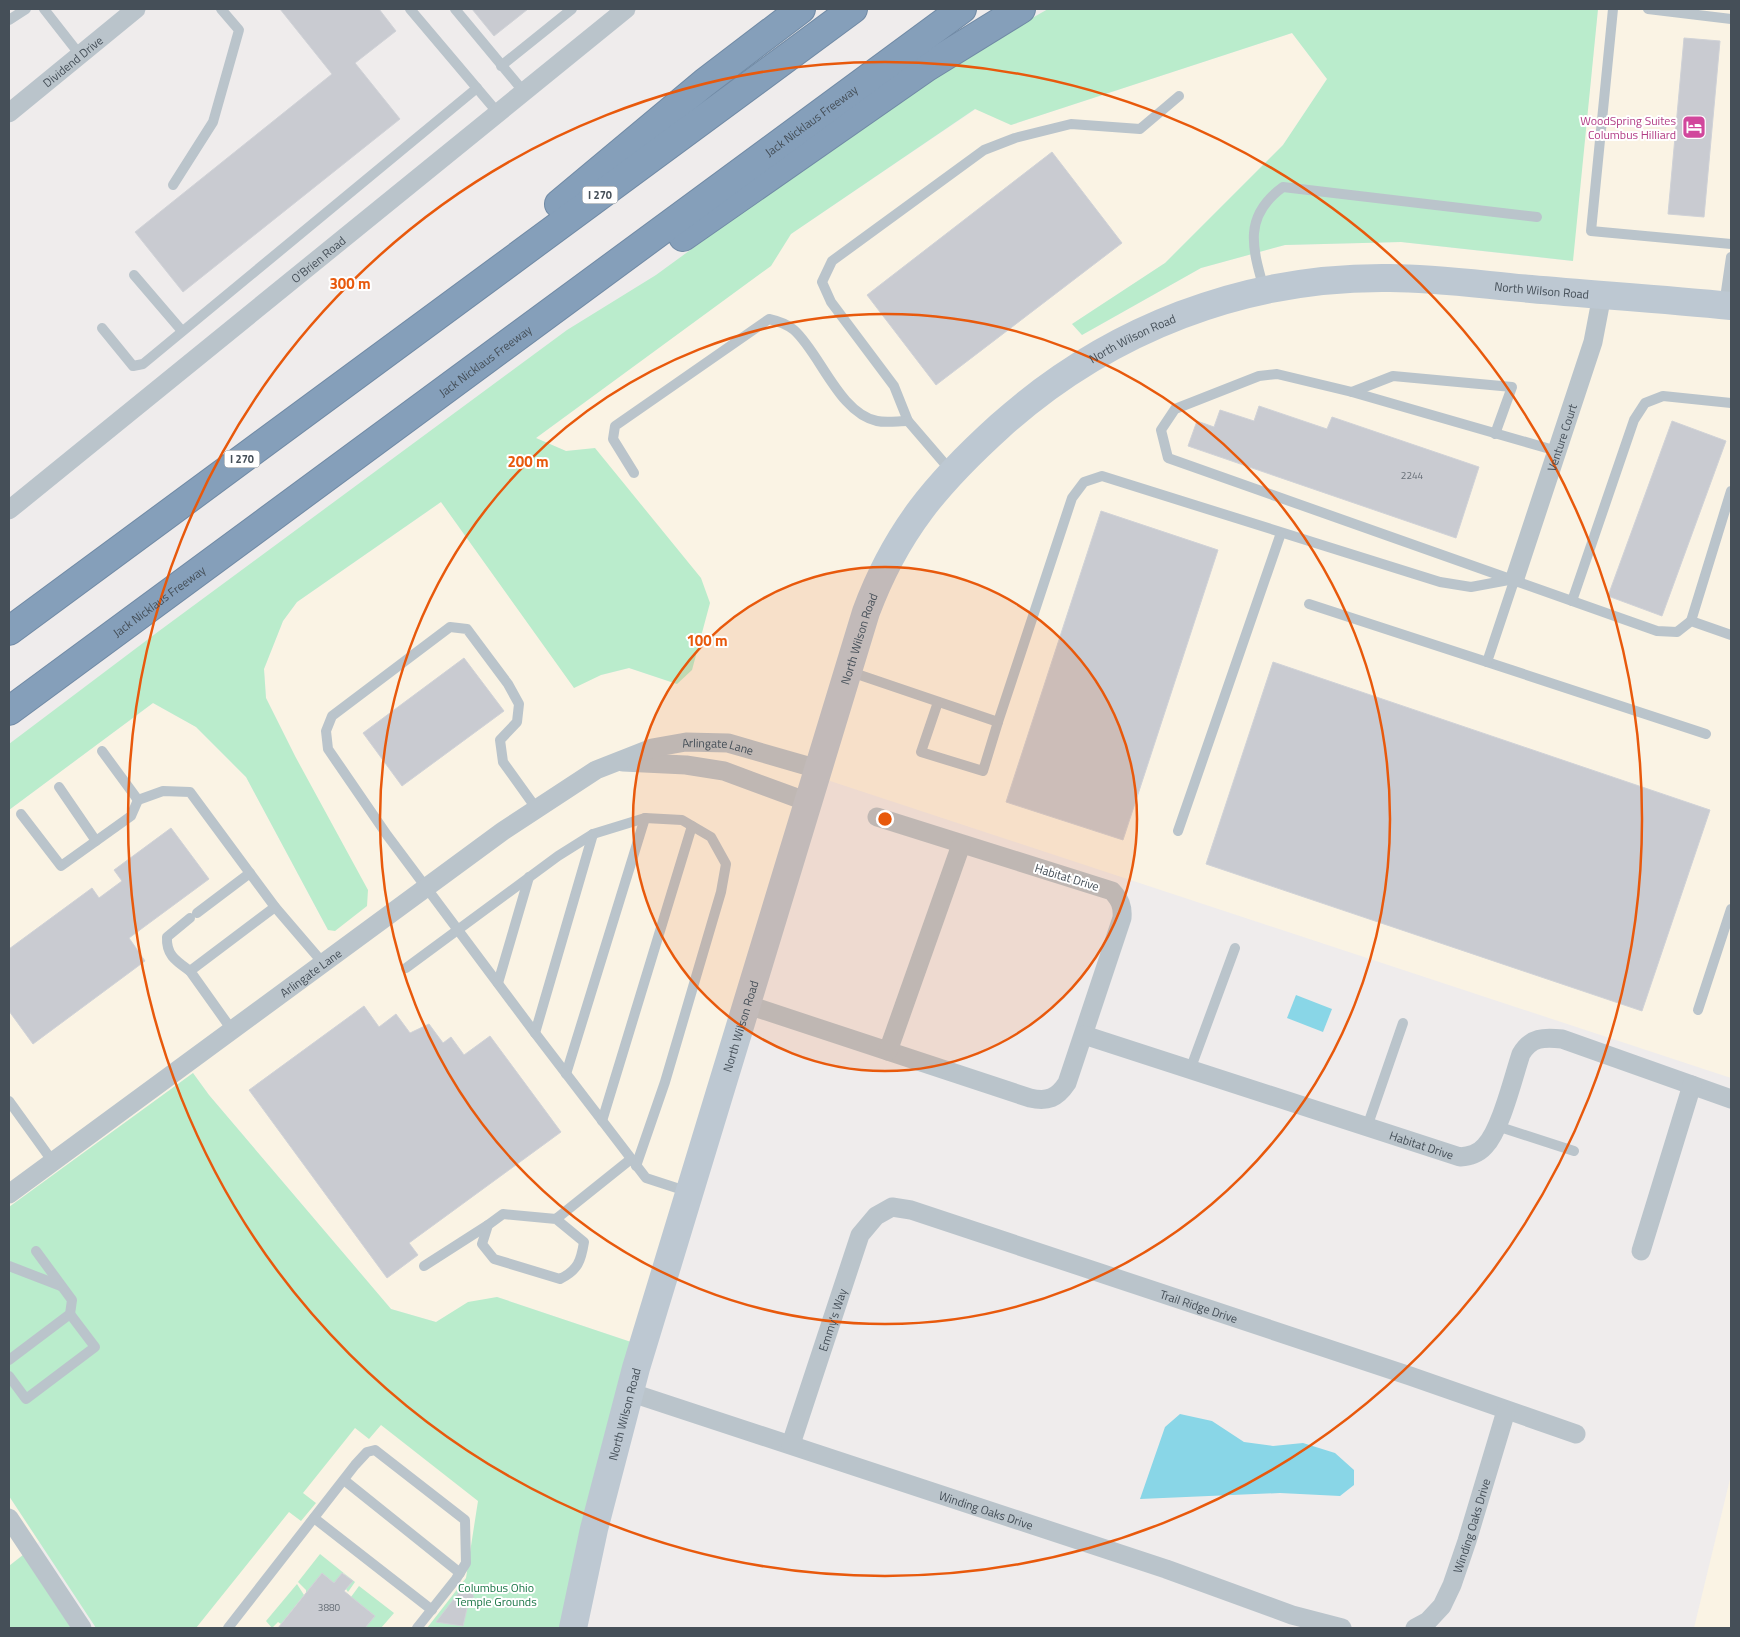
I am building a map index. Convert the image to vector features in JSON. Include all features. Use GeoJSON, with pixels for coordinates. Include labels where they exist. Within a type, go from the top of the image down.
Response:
{"type":"FeatureCollection","features":[{"type":"Feature","properties":{"kind":"highway"},"geometry":{"type":"LineString","coordinates":[[348,381],[704,83],[801,9]]}},
{"type":"Feature","properties":{"kind":"highway","name":"I 270"},"geometry":{"type":"LineString","coordinates":[[9,630],[853,9]]}},
{"type":"Feature","properties":{"kind":"highway","name":"Jack Nicklaus Freeway"},"geometry":{"type":"LineString","coordinates":[[9,711],[962,9]]}},
{"type":"Feature","properties":{"kind":"highway"},"geometry":{"type":"LineString","coordinates":[[543,317],[660,252],[927,67],[1021,9]]}},
{"type":"Feature","properties":{"kind":"main road","name":"North Wilson Road"},"geometry":{"type":"LineString","coordinates":[[573,1628],[594,1529],[630,1392],[847,671],[875,588],[890,554],[911,521],[952,472],[1018,410],[1092,358],[1162,321],[1203,306],[1264,289],[1325,280],[1390,278],[1728,305]]}},
{"type":"Feature","properties":{"kind":"street","name":"Dividend Drive"},"geometry":{"type":"LineString","coordinates":[[9,113],[136,9]]}},
{"type":"Feature","properties":{"kind":"street","name":"O'Brien Road"},"geometry":{"type":"LineString","coordinates":[[9,510],[626,9]]}},
{"type":"Feature","properties":{"kind":"street","name":"Venture Court"},"geometry":{"type":"LineString","coordinates":[[1514,578],[1593,342],[1602,295]]}},
{"type":"Feature","properties":{"kind":"street","name":"Arlingate Lane"},"geometry":{"type":"LineString","coordinates":[[9,1194],[428,886],[536,808],[596,770],[652,748],[686,742],[728,743],[818,769]]}},
{"type":"Feature","properties":{"kind":"street","name":"Arlingate Lane"},"geometry":{"type":"LineString","coordinates":[[617,762],[686,765],[722,771],[808,802]]}},
{"type":"Feature","properties":{"kind":"street","name":"Habitat Drive"},"geometry":{"type":"LineString","coordinates":[[748,1005],[1030,1098],[1045,1101],[1059,1095],[1067,1083],[1122,918],[1123,908],[1119,898],[1112,891],[877,818]]}},
{"type":"Feature","properties":{"kind":"street"},"geometry":{"type":"LineString","coordinates":[[888,1051],[961,845]]}},
{"type":"Feature","properties":{"kind":"street","name":"Habitat Drive"},"geometry":{"type":"LineString","coordinates":[[1084,1035],[1460,1157],[1469,1156],[1484,1148],[1497,1126],[1520,1054],[1536,1038],[1562,1039],[1731,1099]]}},
{"type":"Feature","properties":{"kind":"street"},"geometry":{"type":"LineString","coordinates":[[1641,1251],[1692,1085]]}},
{"type":"Feature","properties":{"kind":"street","name":"Trail Ridge Drive"},"geometry":{"type":"LineString","coordinates":[[892,1207],[911,1210],[1210,1309],[1576,1434]]}},
{"type":"Feature","properties":{"kind":"street","name":"Emmy's Way"},"geometry":{"type":"LineString","coordinates":[[791,1444],[860,1235],[876,1216],[892,1207]]}},
{"type":"Feature","properties":{"kind":"street","name":"Winding Oaks Drive"},"geometry":{"type":"LineString","coordinates":[[630,1392],[1166,1569],[1292,1615],[1342,1628]]}},
{"type":"Feature","properties":{"kind":"street","name":"Winding Oaks Drive"},"geometry":{"type":"LineString","coordinates":[[1415,1628],[1428,1621],[1442,1606],[1452,1584],[1506,1411]]}},
{"type":"Feature","properties":{"kind":"street"},"geometry":{"type":"LineString","coordinates":[[12,1530],[82,1628]]}},
{"type":"Feature","properties":{"kind":"lane"},"geometry":{"type":"LineString","coordinates":[[9,20],[26,9]]}},
{"type":"Feature","properties":{"kind":"lane"},"geometry":{"type":"LineString","coordinates":[[44,9],[80,55]]}},
{"type":"Feature","properties":{"kind":"lane"},"geometry":{"type":"LineString","coordinates":[[173,185],[213,122],[239,30],[221,9]]}},
{"type":"Feature","properties":{"kind":"lane"},"geometry":{"type":"LineString","coordinates":[[410,9],[498,113]]}},
{"type":"Feature","properties":{"kind":"lane"},"geometry":{"type":"LineString","coordinates":[[455,9],[524,92]]}},
{"type":"Feature","properties":{"kind":"lane"},"geometry":{"type":"LineString","coordinates":[[502,66],[572,9]]}},
{"type":"Feature","properties":{"kind":"lane"},"geometry":{"type":"LineString","coordinates":[[1613,9],[1591,231],[1731,244]]}},
{"type":"Feature","properties":{"kind":"lane"},"geometry":{"type":"LineString","coordinates":[[1648,9],[1731,19]]}},
{"type":"Feature","properties":{"kind":"lane"},"geometry":{"type":"LineString","coordinates":[[102,328],[133,366],[143,364],[477,88]]}},
{"type":"Feature","properties":{"kind":"lane"},"geometry":{"type":"LineString","coordinates":[[952,472],[908,422],[894,386],[831,302],[822,282],[832,261],[984,150],[1015,138],[1071,124],[1140,129],[1179,96]]}},
{"type":"Feature","properties":{"kind":"lane"},"geometry":{"type":"LineString","coordinates":[[1264,289],[1255,259],[1252,234],[1259,213],[1269,198],[1284,187],[1537,217]]}},
{"type":"Feature","properties":{"kind":"lane"},"geometry":{"type":"LineString","coordinates":[[1728,305],[1731,257]]}},
{"type":"Feature","properties":{"kind":"lane"},"geometry":{"type":"LineString","coordinates":[[134,275],[182,331]]}},
{"type":"Feature","properties":{"kind":"lane"},"geometry":{"type":"LineString","coordinates":[[634,473],[613,439],[615,426],[769,319],[782,322],[794,330],[845,398],[862,414],[876,421],[908,422]]}},
{"type":"Feature","properties":{"kind":"lane"},"geometry":{"type":"LineString","coordinates":[[1557,450],[1352,392],[1277,374],[1259,376],[1175,409],[1161,430],[1168,458],[1514,578],[1657,631],[1677,632],[1691,621],[1729,508],[1731,491]]}},
{"type":"Feature","properties":{"kind":"lane"},"geometry":{"type":"LineString","coordinates":[[1352,392],[1393,376],[1512,387],[1495,434]]}},
{"type":"Feature","properties":{"kind":"lane"},"geometry":{"type":"LineString","coordinates":[[1572,601],[1631,428],[1645,403],[1663,396],[1731,403]]}},
{"type":"Feature","properties":{"kind":"lane"},"geometry":{"type":"LineString","coordinates":[[938,702],[921,752],[983,771],[1072,498],[1084,482],[1102,476],[1440,582],[1471,587],[1514,578]]}},
{"type":"Feature","properties":{"kind":"lane"},"geometry":{"type":"LineString","coordinates":[[1178,832],[1281,533]]}},
{"type":"Feature","properties":{"kind":"lane"},"geometry":{"type":"LineString","coordinates":[[1487,662],[1514,578]]}},
{"type":"Feature","properties":{"kind":"lane"},"geometry":{"type":"LineString","coordinates":[[1309,604],[1706,734]]}},
{"type":"Feature","properties":{"kind":"lane"},"geometry":{"type":"LineString","coordinates":[[1691,621],[1731,635]]}},
{"type":"Feature","properties":{"kind":"lane"},"geometry":{"type":"LineString","coordinates":[[536,808],[503,762],[500,740],[516,722],[519,704],[508,684],[466,629],[450,627],[332,716],[326,731],[328,749],[388,835],[428,886],[535,1033],[646,1178],[690,1192]]}},
{"type":"Feature","properties":{"kind":"lane"},"geometry":{"type":"LineString","coordinates":[[847,671],[998,722]]}},
{"type":"Feature","properties":{"kind":"lane"},"geometry":{"type":"LineString","coordinates":[[102,751],[138,800]]}},
{"type":"Feature","properties":{"kind":"lane"},"geometry":{"type":"LineString","coordinates":[[58,787],[96,841]]}},
{"type":"Feature","properties":{"kind":"lane"},"geometry":{"type":"LineString","coordinates":[[21,814],[61,866],[131,816],[138,800],[163,791],[190,792],[276,907],[323,963]]}},
{"type":"Feature","properties":{"kind":"lane"},"geometry":{"type":"LineString","coordinates":[[566,1074],[645,818]]}},
{"type":"Feature","properties":{"kind":"lane"},"geometry":{"type":"LineString","coordinates":[[406,968],[529,876],[593,834],[645,818],[682,820],[711,837],[726,864],[721,892],[665,1082],[633,1163],[556,1219]]}},
{"type":"Feature","properties":{"kind":"lane"},"geometry":{"type":"LineString","coordinates":[[602,1121],[692,826]]}},
{"type":"Feature","properties":{"kind":"lane"},"geometry":{"type":"LineString","coordinates":[[535,1033],[593,834]]}},
{"type":"Feature","properties":{"kind":"lane"},"geometry":{"type":"LineString","coordinates":[[232,1030],[190,971],[175,961],[166,949],[167,937],[250,873]]}},
{"type":"Feature","properties":{"kind":"lane"},"geometry":{"type":"LineString","coordinates":[[498,983],[529,876]]}},
{"type":"Feature","properties":{"kind":"lane"},"geometry":{"type":"LineString","coordinates":[[190,971],[276,907]]}},
{"type":"Feature","properties":{"kind":"lane"},"geometry":{"type":"LineString","coordinates":[[1698,1010],[1731,908]]}},
{"type":"Feature","properties":{"kind":"lane"},"geometry":{"type":"LineString","coordinates":[[1190,1070],[1235,948]]}},
{"type":"Feature","properties":{"kind":"lane"},"geometry":{"type":"LineString","coordinates":[[1368,1127],[1403,1023]]}},
{"type":"Feature","properties":{"kind":"lane"},"geometry":{"type":"LineString","coordinates":[[9,1101],[53,1162]]}},
{"type":"Feature","properties":{"kind":"lane"},"geometry":{"type":"LineString","coordinates":[[1497,1126],[1574,1151]]}},
{"type":"Feature","properties":{"kind":"lane"},"geometry":{"type":"LineString","coordinates":[[424,1266],[503,1214],[556,1219],[584,1242],[582,1254],[574,1272],[560,1279],[494,1259],[482,1244],[488,1225]]}},
{"type":"Feature","properties":{"kind":"lane"},"geometry":{"type":"LineString","coordinates":[[9,1360],[70,1314],[72,1300],[36,1251]]}},
{"type":"Feature","properties":{"kind":"lane"},"geometry":{"type":"LineString","coordinates":[[9,1266],[63,1287]]}},
{"type":"Feature","properties":{"kind":"lane"},"geometry":{"type":"LineString","coordinates":[[9,1376],[26,1399],[95,1347],[70,1314]]}},
{"type":"Feature","properties":{"kind":"lane"},"geometry":{"type":"LineString","coordinates":[[228,1628],[367,1452],[375,1450],[465,1520],[466,1563],[432,1610],[416,1628]]}},
{"type":"Feature","properties":{"kind":"lane"},"geometry":{"type":"LineString","coordinates":[[344,1480],[460,1573]]}},
{"type":"Feature","properties":{"kind":"lane"},"geometry":{"type":"LineString","coordinates":[[314,1518],[432,1610]]}},
{"type":"Feature","properties":{"kind":"shaded area"},"geometry":{"type":"Polygon","coordinates":[[[1598,9],[1731,9],[1731,1078],[815,776],[646,1347],[497,1297],[468,1303],[436,1322],[391,1309],[209,1095],[193,1073],[9,1207],[9,810],[153,703],[196,727],[246,777],[328,930],[295,756],[266,698],[264,669],[283,621],[297,602],[441,502],[574,687],[601,675],[629,668],[677,684],[595,449],[566,451],[536,438],[770,266],[791,234],[976,109],[1011,125],[1292,33],[1327,79],[1283,145],[1165,263],[1072,324],[1082,335],[1201,268],[1285,245],[1401,242],[1572,261],[1598,9]]]}},
{"type":"Feature","properties":{"kind":"shaded area"},"geometry":{"type":"Polygon","coordinates":[[[352,1410],[522,1448],[564,1628],[166,1628],[352,1410]]]}},
{"type":"Feature","properties":{"kind":"shaded area"},"geometry":{"type":"Polygon","coordinates":[[[1731,1475],[1731,1628],[1694,1628],[1731,1475]]]}},
{"type":"Feature","properties":{"kind":"shaded area"},"geometry":{"type":"Polygon","coordinates":[[[9,1496],[39,1542],[9,1566],[9,1496]]]}},
{"type":"Feature","properties":{"kind":"green space"},"geometry":{"type":"Polygon","coordinates":[[[1048,9],[1598,9],[1573,261],[1401,242],[1285,245],[1201,268],[1082,335],[1072,324],[1165,263],[1283,145],[1327,79],[1292,33],[1011,125],[975,109],[791,234],[771,266],[536,438],[566,451],[595,448],[701,578],[710,603],[692,670],[677,684],[629,668],[601,675],[574,688],[441,502],[297,602],[283,621],[264,669],[266,698],[295,756],[368,890],[367,906],[335,931],[328,930],[246,777],[196,727],[153,703],[9,810],[9,744],[567,330],[656,275],[841,140],[978,49],[1048,9]]]}},
{"type":"Feature","properties":{"kind":"green space","name":"Columbus Ohio Temple Grounds"},"geometry":{"type":"Polygon","coordinates":[[[193,1073],[209,1095],[391,1309],[436,1322],[468,1302],[497,1297],[634,1343],[564,1628],[427,1628],[466,1578],[478,1501],[381,1425],[369,1439],[355,1428],[303,1493],[316,1503],[301,1521],[289,1512],[196,1628],[96,1628],[9,1496],[9,1207],[193,1073]]]}},
{"type":"Feature","properties":{"kind":"green space"},"geometry":{"type":"Polygon","coordinates":[[[320,1554],[355,1582],[348,1592],[346,1589],[353,1581],[343,1573],[334,1583],[322,1573],[306,1593],[306,1590],[298,1582],[320,1554]]]}},
{"type":"Feature","properties":{"kind":"green space"},"geometry":{"type":"Polygon","coordinates":[[[23,1555],[71,1628],[9,1628],[9,1566],[23,1555]]]}},
{"type":"Feature","properties":{"kind":"green space"},"geometry":{"type":"Polygon","coordinates":[[[297,1584],[304,1595],[281,1624],[278,1622],[272,1628],[266,1621],[297,1584]]]}},
{"type":"Feature","properties":{"kind":"green space"},"geometry":{"type":"Polygon","coordinates":[[[359,1586],[394,1613],[381,1628],[365,1628],[375,1616],[351,1597],[359,1586]]]}},
{"type":"Feature","properties":{"kind":"water"},"geometry":{"type":"Polygon","coordinates":[[[1296,995],[1332,1009],[1323,1032],[1287,1018],[1296,995]]]}},
{"type":"Feature","properties":{"kind":"water"},"geometry":{"type":"Polygon","coordinates":[[[1180,1414],[1212,1421],[1244,1442],[1273,1446],[1303,1443],[1335,1453],[1354,1470],[1354,1485],[1340,1496],[1280,1493],[1140,1499],[1165,1427],[1180,1414]]]}},
{"type":"Feature","properties":{"kind":"building"},"geometry":{"type":"Polygon","coordinates":[[[280,9],[379,9],[396,31],[355,63],[400,119],[183,292],[135,232],[332,74],[280,9]]]}},
{"type":"Feature","properties":{"kind":"building"},"geometry":{"type":"Polygon","coordinates":[[[472,9],[528,9],[494,36],[472,9]]]}},
{"type":"Feature","properties":{"kind":"building","name":"WoodSpring Suites Columbus Hilliard"},"geometry":{"type":"Polygon","coordinates":[[[1684,38],[1720,41],[1704,217],[1668,214],[1684,38]]]}},
{"type":"Feature","properties":{"kind":"building"},"geometry":{"type":"Polygon","coordinates":[[[1052,152],[1122,243],[936,385],[867,295],[1052,152]]]}},
{"type":"Feature","properties":{"kind":"building"},"geometry":{"type":"Polygon","coordinates":[[[1259,406],[1327,429],[1332,417],[1479,467],[1456,538],[1188,446],[1197,421],[1214,427],[1220,410],[1254,421],[1259,406]]]}},
{"type":"Feature","properties":{"kind":"building"},"geometry":{"type":"Polygon","coordinates":[[[1672,421],[1726,441],[1662,616],[1608,596],[1672,421]]]}},
{"type":"Feature","properties":{"kind":"building"},"geometry":{"type":"Polygon","coordinates":[[[1101,511],[1218,550],[1123,840],[1006,802],[1101,511]]]}},
{"type":"Feature","properties":{"kind":"building"},"geometry":{"type":"Polygon","coordinates":[[[464,658],[504,711],[402,786],[363,733],[464,658]]]}},
{"type":"Feature","properties":{"kind":"building"},"geometry":{"type":"Polygon","coordinates":[[[1273,662],[1710,810],[1642,1011],[1206,864],[1273,662]]]}},
{"type":"Feature","properties":{"kind":"building"},"geometry":{"type":"Polygon","coordinates":[[[171,828],[209,879],[129,938],[145,961],[33,1044],[9,1011],[9,949],[92,888],[99,898],[122,881],[114,870],[171,828]]]}},
{"type":"Feature","properties":{"kind":"building"},"geometry":{"type":"Polygon","coordinates":[[[364,1006],[379,1027],[396,1014],[410,1033],[429,1024],[443,1043],[451,1037],[464,1055],[490,1036],[561,1132],[409,1243],[418,1255],[387,1278],[249,1090],[364,1006]]]}},
{"type":"Feature","properties":{"kind":"building"},"geometry":{"type":"Polygon","coordinates":[[[322,1573],[334,1583],[342,1573],[353,1581],[344,1591],[375,1616],[365,1628],[278,1628],[322,1573]]]}},
{"type":"Feature","properties":{"kind":"building"},"geometry":{"type":"Polygon","coordinates":[[[464,1586],[474,1596],[468,1604],[463,1626],[436,1622],[464,1586]]]}},
{"type":"Feature","properties":{"kind":"place","name":"WoodSpring Suites Columbus Hilliard"},"geometry":{"type":"Point","coordinates":[1694,127]}}]}
